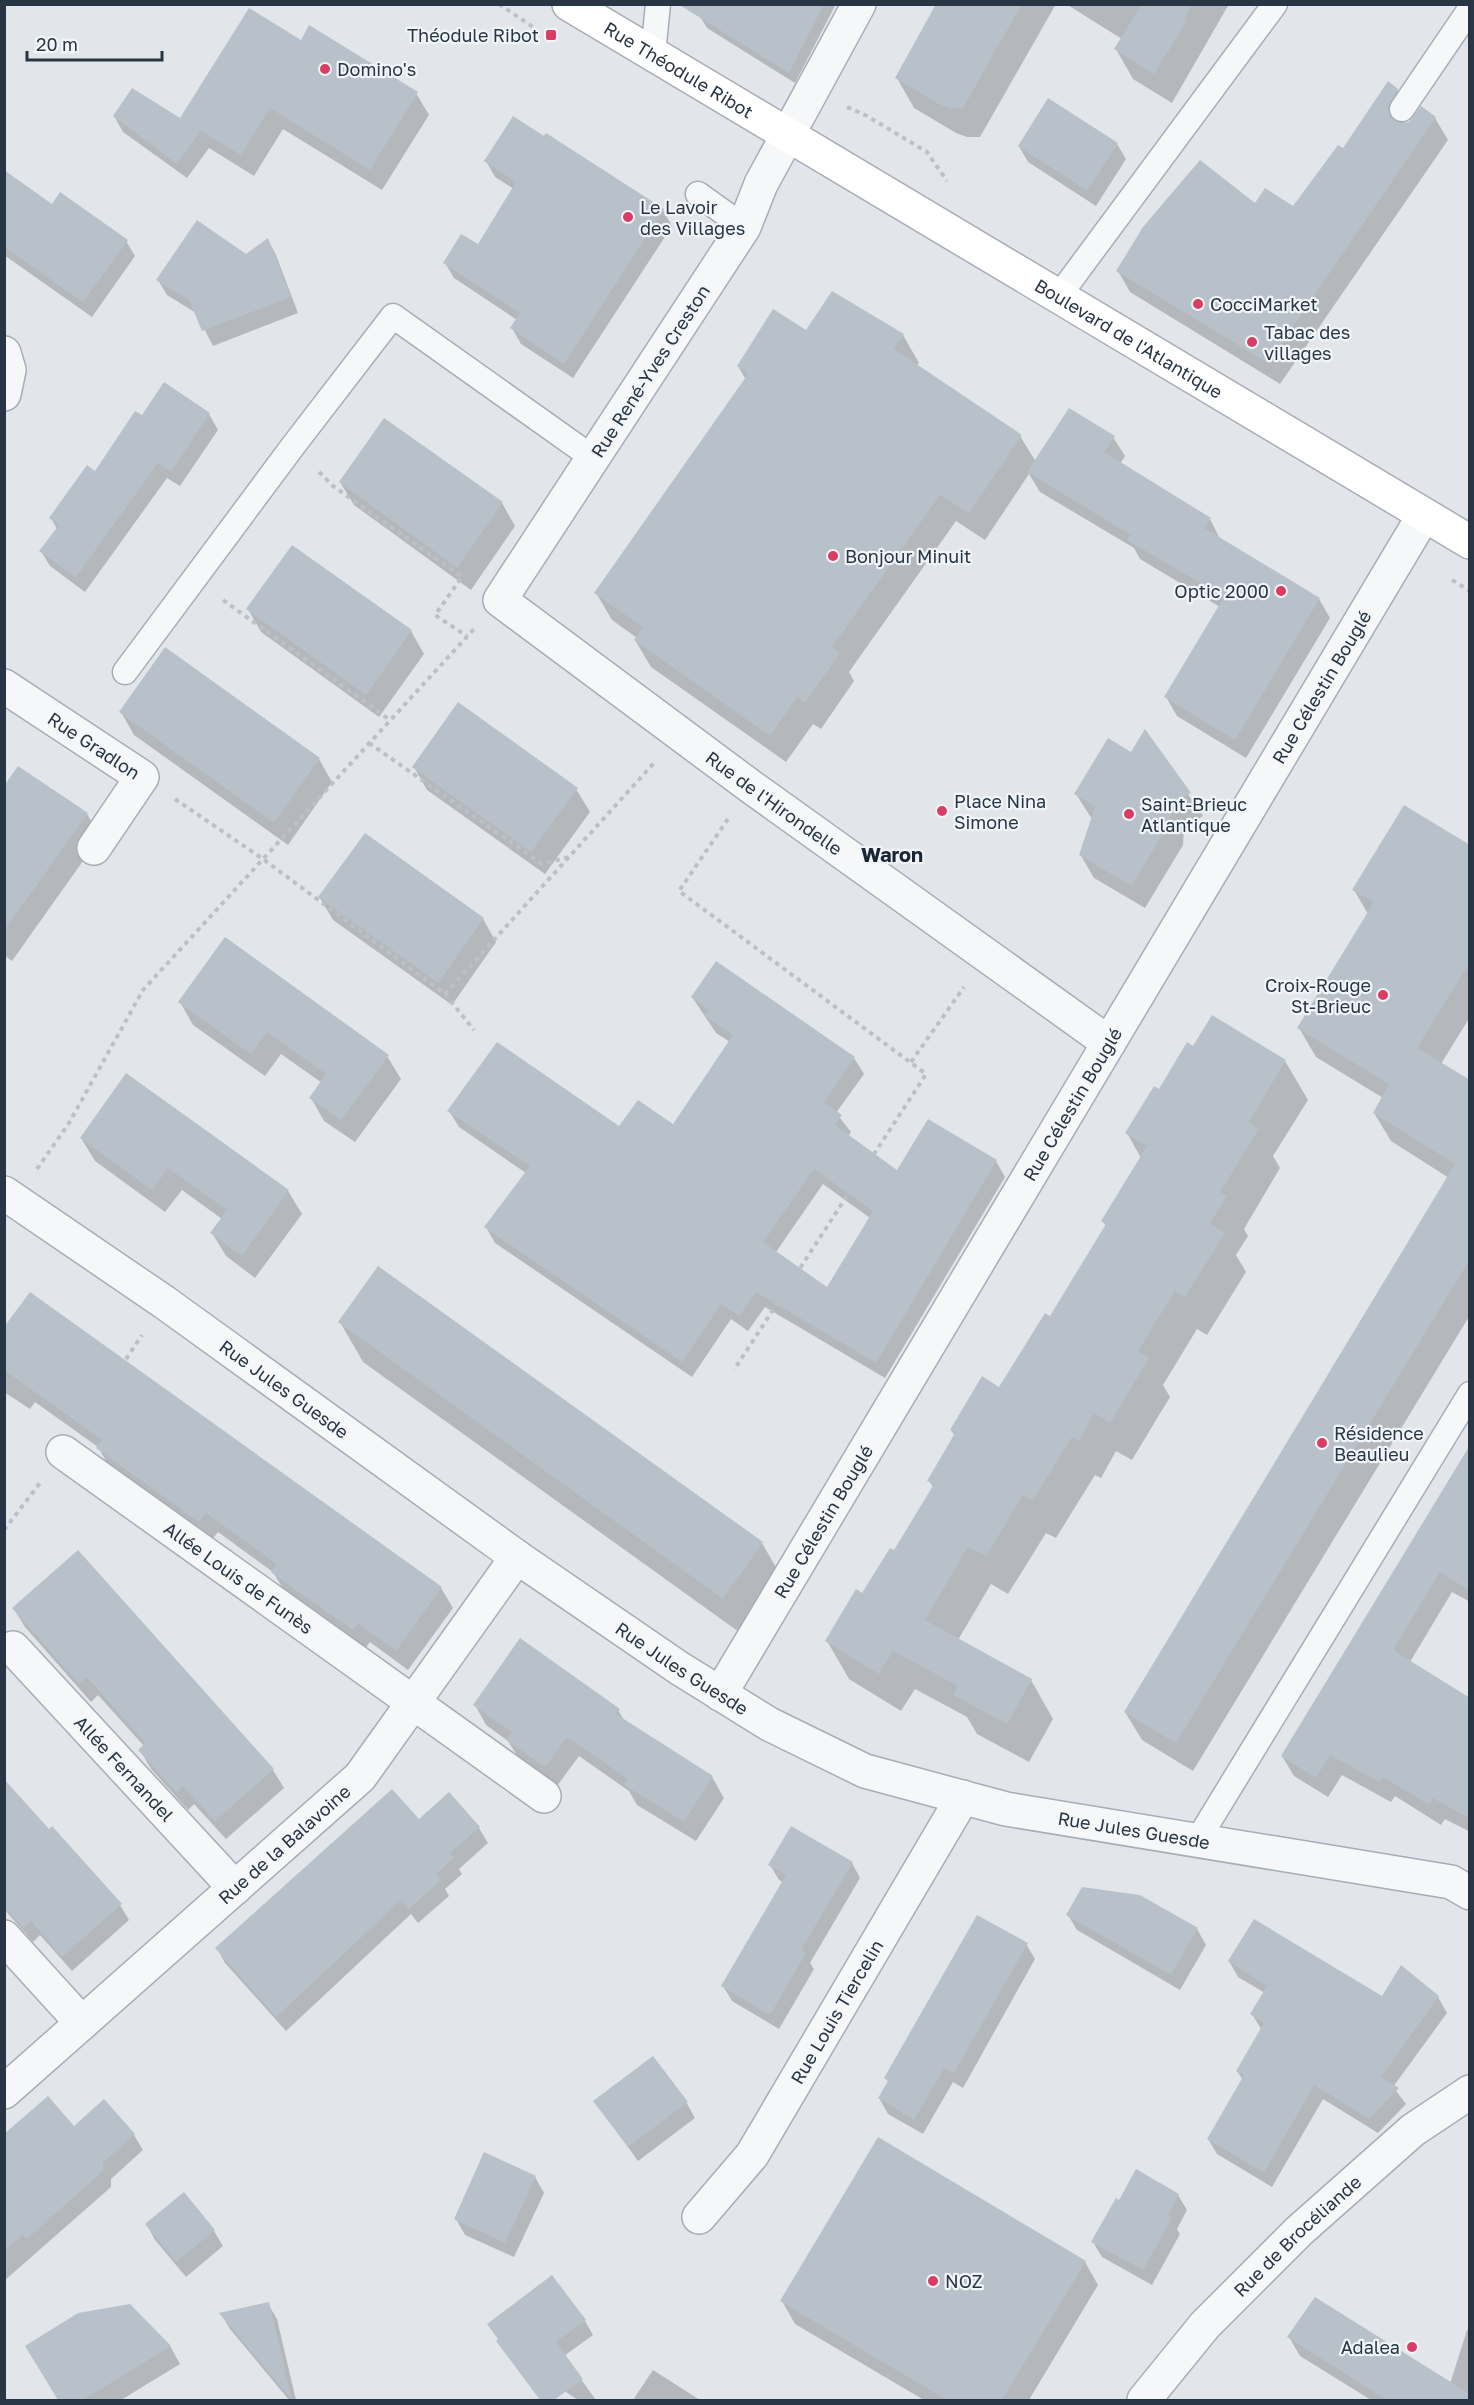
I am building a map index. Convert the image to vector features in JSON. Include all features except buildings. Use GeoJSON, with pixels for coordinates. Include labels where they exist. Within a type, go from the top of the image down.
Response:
{"type":"FeatureCollection","features":[{"type":"Feature","properties":{"kind":"main road","name":"Rue Théodule Ribot"},"geometry":{"type":"LineString","coordinates":[[569,4],[788,136]]}},
{"type":"Feature","properties":{"kind":"main road","name":"Boulevard de l'Atlantique"},"geometry":{"type":"LineString","coordinates":[[788,136],[1470,542]]}},
{"type":"Feature","properties":{"kind":"street","name":"Rue René-Yves Creston"},"geometry":{"type":"LineString","coordinates":[[500,600],[744,227],[761,184],[859,4]]}},
{"type":"Feature","properties":{"kind":"street"},"geometry":{"type":"LineString","coordinates":[[4,353],[9,370],[4,394]]}},
{"type":"Feature","properties":{"kind":"street","name":"Rue Célestin Bouglé"},"geometry":{"type":"LineString","coordinates":[[720,1694],[1424,515]]}},
{"type":"Feature","properties":{"kind":"street","name":"Rue de l'Hirondelle"},"geometry":{"type":"LineString","coordinates":[[500,600],[750,786],[1109,1043]]}},
{"type":"Feature","properties":{"kind":"street","name":"Rue Gradlon"},"geometry":{"type":"LineString","coordinates":[[4,686],[142,777],[94,848]]}},
{"type":"Feature","properties":{"kind":"street","name":"Rue Jules Guesde"},"geometry":{"type":"LineString","coordinates":[[10,1196],[164,1302],[518,1557],[720,1694],[783,1731],[865,1771],[1006,1809],[1451,1882],[1470,1893]]}},
{"type":"Feature","properties":{"kind":"street","name":"Allée Louis de Funès"},"geometry":{"type":"LineString","coordinates":[[63,1452],[412,1704],[544,1796]]}},
{"type":"Feature","properties":{"kind":"street","name":"Rue de la Balavoine"},"geometry":{"type":"LineString","coordinates":[[4,2092],[360,1777],[518,1557]]}},
{"type":"Feature","properties":{"kind":"street","name":"Allée Fernandel"},"geometry":{"type":"LineString","coordinates":[[13,1648],[235,1888]]}},
{"type":"Feature","properties":{"kind":"street","name":"Rue Louis Tiercelin"},"geometry":{"type":"LineString","coordinates":[[699,2217],[752,2155],[963,1797]]}},
{"type":"Feature","properties":{"kind":"street"},"geometry":{"type":"LineString","coordinates":[[4,1937],[82,2023]]}},
{"type":"Feature","properties":{"kind":"street","name":"Rue de Brocéliande"},"geometry":{"type":"LineString","coordinates":[[1144,2400],[1205,2325],[1299,2231],[1413,2130],[1470,2092]]}},
{"type":"Feature","properties":{"kind":"lane"},"geometry":{"type":"LineString","coordinates":[[653,54],[658,4]]}},
{"type":"Feature","properties":{"kind":"lane"},"geometry":{"type":"LineString","coordinates":[[1058,297],[1275,4]]}},
{"type":"Feature","properties":{"kind":"lane"},"geometry":{"type":"LineString","coordinates":[[1402,109],[1470,9]]}},
{"type":"Feature","properties":{"kind":"lane"},"geometry":{"type":"LineString","coordinates":[[698,194],[744,227]]}},
{"type":"Feature","properties":{"kind":"lane"},"geometry":{"type":"LineString","coordinates":[[125,672],[393,316],[593,458]]}},
{"type":"Feature","properties":{"kind":"lane"},"geometry":{"type":"LineString","coordinates":[[1197,1841],[1470,1394]]}},
{"type":"Feature","properties":{"kind":"path"},"geometry":{"type":"LineString","coordinates":[[293,446],[333,486],[462,577],[435,615],[468,636]]}},
{"type":"Feature","properties":{"kind":"path"},"geometry":{"type":"LineString","coordinates":[[195,580],[390,720]]}},
{"type":"Feature","properties":{"kind":"path"},"geometry":{"type":"LineString","coordinates":[[10,1196],[69,1123],[143,990],[500,600]]}},
{"type":"Feature","properties":{"kind":"path"},"geometry":{"type":"LineString","coordinates":[[369,743],[542,864],[571,856]]}},
{"type":"Feature","properties":{"kind":"path"},"geometry":{"type":"LineString","coordinates":[[445,994],[650,767]]}},
{"type":"Feature","properties":{"kind":"path"},"geometry":{"type":"LineString","coordinates":[[142,777],[263,859],[445,994],[474,1030]]}},
{"type":"Feature","properties":{"kind":"path"},"geometry":{"type":"LineString","coordinates":[[734,1370],[926,1074],[679,891],[750,786]]}},
{"type":"Feature","properties":{"kind":"path"},"geometry":{"type":"LineString","coordinates":[[911,1062],[986,955]]}},
{"type":"Feature","properties":{"kind":"place","name":"Théodule Ribot"},"geometry":{"type":"Point","coordinates":[551,35]}},
{"type":"Feature","properties":{"kind":"place","name":"Domino's"},"geometry":{"type":"Point","coordinates":[325,69]}},
{"type":"Feature","properties":{"kind":"place","name":"Le Lavoir des Villages"},"geometry":{"type":"Point","coordinates":[628,217]}},
{"type":"Feature","properties":{"kind":"place","name":"CocciMarket"},"geometry":{"type":"Point","coordinates":[1198,304]}},
{"type":"Feature","properties":{"kind":"place","name":"Tabac des villages"},"geometry":{"type":"Point","coordinates":[1252,342]}},
{"type":"Feature","properties":{"kind":"place","name":"Bonjour Minuit"},"geometry":{"type":"Point","coordinates":[833,556]}},
{"type":"Feature","properties":{"kind":"place","name":"Optic 2000"},"geometry":{"type":"Point","coordinates":[1281,591]}},
{"type":"Feature","properties":{"kind":"place","name":"Place Nina Simone"},"geometry":{"type":"Point","coordinates":[942,811]}},
{"type":"Feature","properties":{"kind":"place","name":"Saint-Brieuc Atlantique"},"geometry":{"type":"Point","coordinates":[1129,814]}},
{"type":"Feature","properties":{"kind":"place","name":"Croix-Rouge St-Brieuc"},"geometry":{"type":"Point","coordinates":[1383,995]}},
{"type":"Feature","properties":{"kind":"place","name":"Résidence Beaulieu"},"geometry":{"type":"Point","coordinates":[1322,1443]}},
{"type":"Feature","properties":{"kind":"place","name":"NOZ"},"geometry":{"type":"Point","coordinates":[933,2281]}},
{"type":"Feature","properties":{"kind":"place","name":"Adalea"},"geometry":{"type":"Point","coordinates":[1412,2347]}},
{"type":"Feature","properties":{"kind":"district","name":"Waron"},"geometry":{"type":"Point","coordinates":[892,854]}}]}
